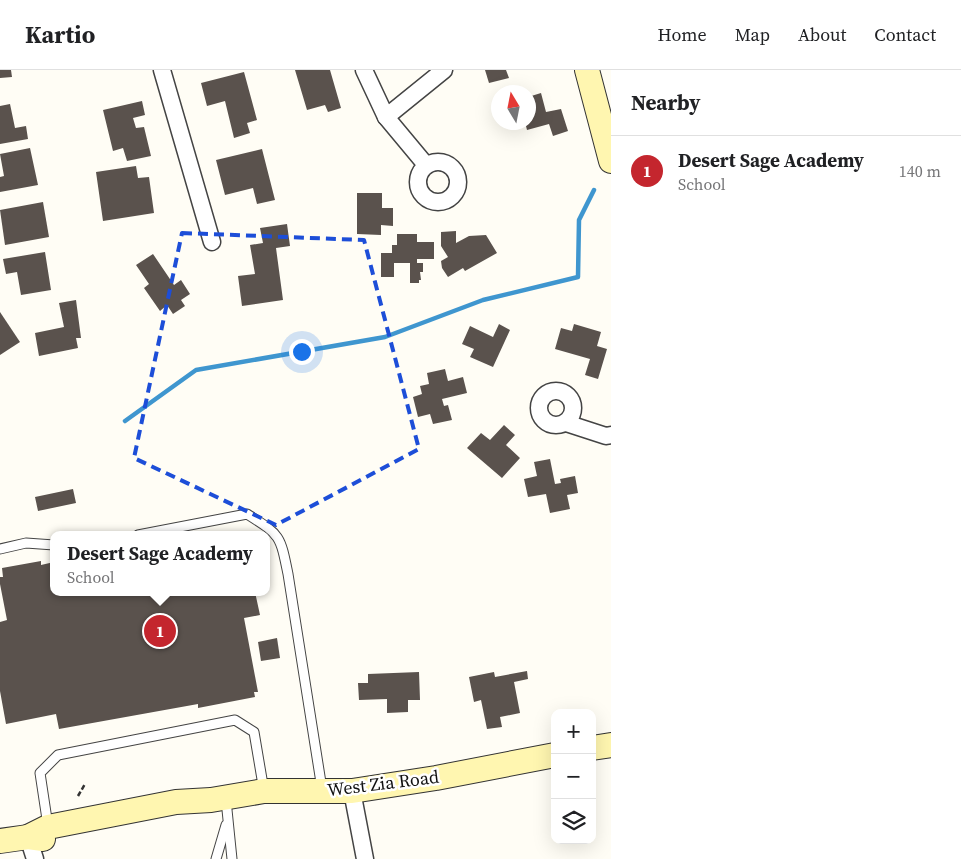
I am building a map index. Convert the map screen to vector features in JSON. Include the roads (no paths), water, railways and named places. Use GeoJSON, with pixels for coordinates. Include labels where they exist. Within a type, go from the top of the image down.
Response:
{"type":"FeatureCollection","features":[{"type":"Feature","properties":{"kind":"street"},"geometry":{"type":"LineString","coordinates":[[162,70],[212,242]]}},
{"type":"Feature","properties":{"kind":"street"},"geometry":{"type":"LineString","coordinates":[[364,70],[386,117],[426,165]]}},
{"type":"Feature","properties":{"kind":"street"},"geometry":{"type":"LineString","coordinates":[[386,117],[444,70]]}},
{"type":"Feature","properties":{"kind":"street"},"geometry":{"type":"LineString","coordinates":[[587,70],[611,161]]}},
{"type":"Feature","properties":{"kind":"street"},"geometry":{"type":"LineString","coordinates":[[566,423],[606,436],[611,435]]}},
{"type":"Feature","properties":{"kind":"street"},"geometry":{"type":"LineString","coordinates":[[596,747],[611,745]]}},
{"type":"Feature","properties":{"kind":"street","name":"West Zia Road"},"geometry":{"type":"LineString","coordinates":[[0,839],[37,841],[176,802],[264,791],[352,791],[436,778],[551,756]]}},
{"type":"Feature","properties":{"kind":"street"},"geometry":{"type":"LineString","coordinates":[[352,791],[365,859]]}},
{"type":"Feature","properties":{"kind":"lane"},"geometry":{"type":"LineString","coordinates":[[159,531],[247,514],[275,532],[283,545],[322,791]]}},
{"type":"Feature","properties":{"kind":"lane"},"geometry":{"type":"LineString","coordinates":[[0,549],[26,543],[50,544]]}},
{"type":"Feature","properties":{"kind":"lane"},"geometry":{"type":"LineString","coordinates":[[37,841],[40,773],[58,755],[235,720],[254,732],[264,791]]}},
{"type":"Feature","properties":{"kind":"lane"},"geometry":{"type":"LineString","coordinates":[[218,798],[227,822],[232,859]]}},
{"type":"Feature","properties":{"kind":"lane"},"geometry":{"type":"LineString","coordinates":[[216,859],[227,822]]}},
{"type":"Feature","properties":{"kind":"waterway"},"geometry":{"type":"LineString","coordinates":[[125,421],[196,370],[385,337],[483,300],[578,277],[579,220],[594,190]]}},
{"type":"Feature","properties":{"kind":"place","name":"Desert Sage Academy"},"geometry":{"type":"Point","coordinates":[160,631]}}]}
